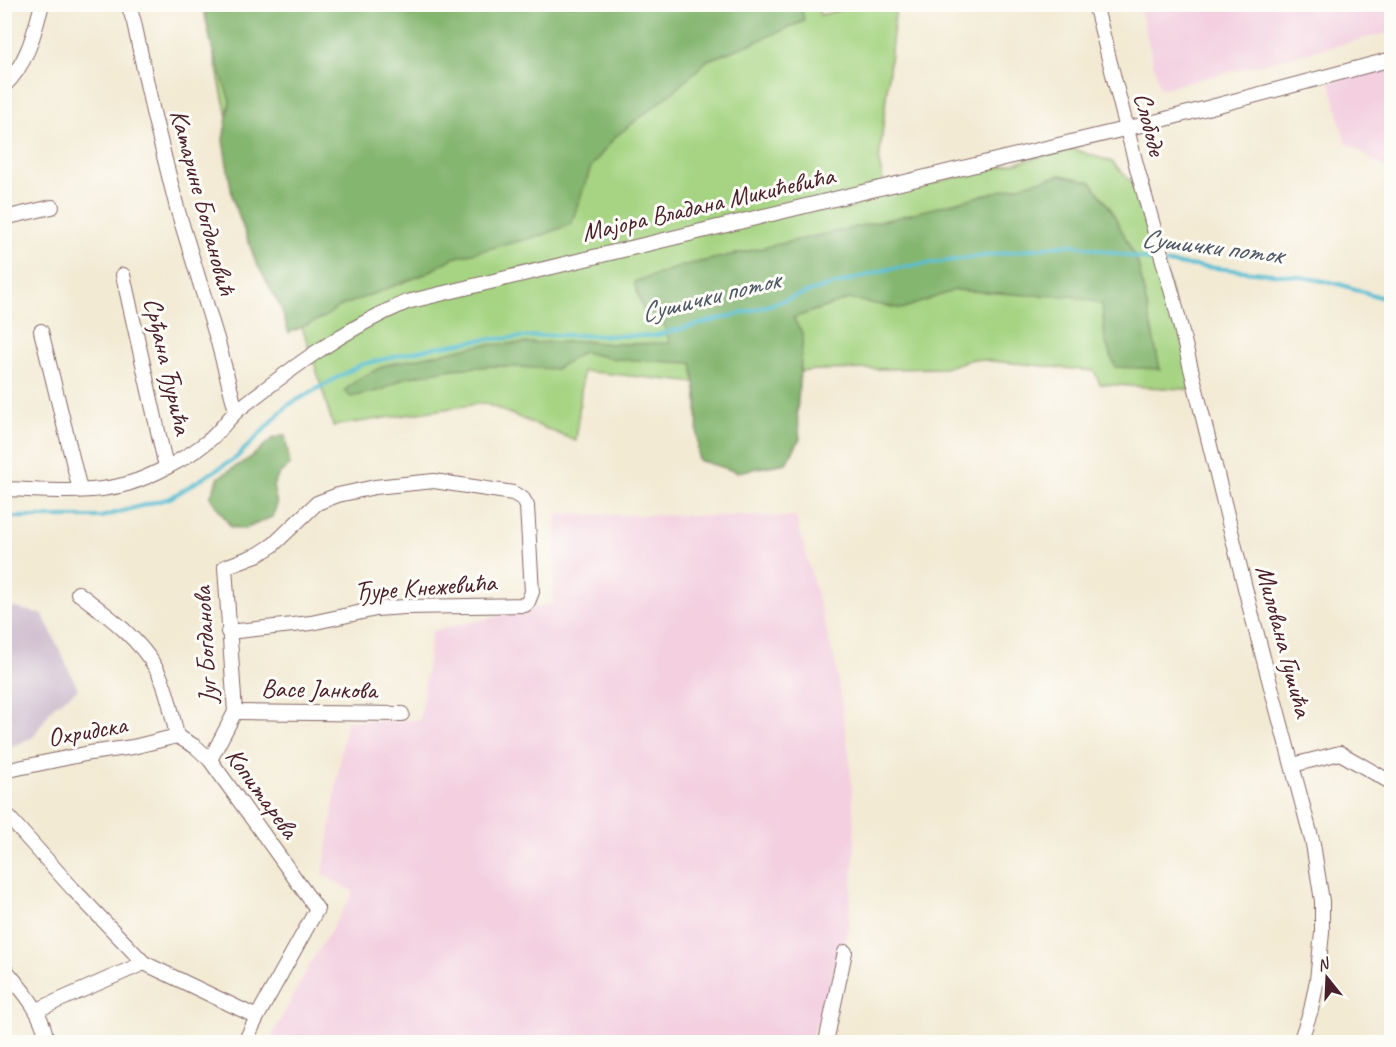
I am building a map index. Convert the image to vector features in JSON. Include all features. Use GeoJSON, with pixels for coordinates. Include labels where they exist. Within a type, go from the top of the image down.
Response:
{"type":"FeatureCollection","features":[{"type":"Feature","properties":{"kind":"street"},"geometry":{"type":"LineString","coordinates":[[4,86],[24,60],[33,38],[42,4]]}},
{"type":"Feature","properties":{"kind":"street","name":"Катарине Богдановић"},"geometry":{"type":"LineString","coordinates":[[128,4],[177,208],[218,342],[236,411]]}},
{"type":"Feature","properties":{"kind":"street","name":"Слободе"},"geometry":{"type":"LineString","coordinates":[[1095,4],[1161,254]]}},
{"type":"Feature","properties":{"kind":"street","name":"Мајора Владана Микићевића"},"geometry":{"type":"LineString","coordinates":[[4,489],[81,490],[127,484],[166,467],[208,442],[236,411],[312,355],[355,326],[407,302],[1127,128],[1392,59]]}},
{"type":"Feature","properties":{"kind":"street"},"geometry":{"type":"LineString","coordinates":[[4,218],[52,207]]}},
{"type":"Feature","properties":{"kind":"street","name":"Милована Гушића"},"geometry":{"type":"LineString","coordinates":[[1161,254],[1251,612],[1314,844],[1322,901],[1322,933],[1317,980],[1300,1042]]}},
{"type":"Feature","properties":{"kind":"street","name":"Срђана Ђурића"},"geometry":{"type":"LineString","coordinates":[[123,275],[166,467]]}},
{"type":"Feature","properties":{"kind":"street"},"geometry":{"type":"LineString","coordinates":[[41,331],[81,490]]}},
{"type":"Feature","properties":{"kind":"street","name":"Југ Богданова"},"geometry":{"type":"LineString","coordinates":[[210,760],[235,712],[225,567],[259,554],[317,503],[338,495],[375,487],[434,481],[513,493],[523,499],[528,506]]}},
{"type":"Feature","properties":{"kind":"street","name":"Ђуре Кнежевића"},"geometry":{"type":"LineString","coordinates":[[228,632],[311,623],[376,609],[525,605],[532,592],[528,506]]}},
{"type":"Feature","properties":{"kind":"street"},"geometry":{"type":"LineString","coordinates":[[78,592],[111,618],[137,644],[157,670],[177,736]]}},
{"type":"Feature","properties":{"kind":"street","name":"Васе Јанкова"},"geometry":{"type":"LineString","coordinates":[[235,712],[402,714]]}},
{"type":"Feature","properties":{"kind":"street","name":"Копитарева"},"geometry":{"type":"LineString","coordinates":[[177,736],[196,747],[210,760],[317,909],[245,1042]]}},
{"type":"Feature","properties":{"kind":"street","name":"Охридска"},"geometry":{"type":"LineString","coordinates":[[4,771],[90,753],[134,747],[177,736]]}},
{"type":"Feature","properties":{"kind":"street"},"geometry":{"type":"LineString","coordinates":[[1293,765],[1340,753],[1392,783]]}},
{"type":"Feature","properties":{"kind":"street"},"geometry":{"type":"LineString","coordinates":[[4,812],[144,963],[257,1017]]}},
{"type":"Feature","properties":{"kind":"street"},"geometry":{"type":"LineString","coordinates":[[826,1042],[845,952]]}},
{"type":"Feature","properties":{"kind":"street"},"geometry":{"type":"LineString","coordinates":[[37,1010],[144,963]]}},
{"type":"Feature","properties":{"kind":"street"},"geometry":{"type":"LineString","coordinates":[[4,968],[37,1010],[48,1042]]}},
{"type":"Feature","properties":{"kind":"shaded area"},"geometry":{"type":"Polygon","coordinates":[[[1139,5],[1391,5],[1391,32],[1160,89],[1139,5]]]}},
{"type":"Feature","properties":{"kind":"shaded area"},"geometry":{"type":"Polygon","coordinates":[[[1391,66],[1391,172],[1345,142],[1330,82],[1391,66]]]}},
{"type":"Feature","properties":{"kind":"shaded area"},"geometry":{"type":"Polygon","coordinates":[[[557,514],[796,517],[836,666],[850,761],[855,844],[848,933],[810,1042],[269,1042],[310,964],[354,892],[323,875],[346,721],[420,720],[432,631],[553,604],[557,514]]]}},
{"type":"Feature","properties":{"kind":"shaded area"},"geometry":{"type":"Polygon","coordinates":[[[5,594],[9,606],[43,615],[78,689],[53,707],[33,737],[5,750],[5,594]]]}},
{"type":"Feature","properties":{"kind":"green space"},"geometry":{"type":"Polygon","coordinates":[[[817,4],[820,15],[859,5],[896,5],[879,162],[886,194],[1073,149],[1112,162],[1135,186],[1161,254],[1196,390],[1100,384],[1094,371],[973,359],[944,368],[817,370],[689,382],[583,371],[576,441],[484,403],[333,426],[312,355],[230,130],[203,5],[817,4]]]}},
{"type":"Feature","properties":{"kind":"green space"},"geometry":{"type":"Polygon","coordinates":[[[203,5],[801,5],[804,21],[708,60],[673,92],[615,137],[591,167],[571,224],[543,235],[453,258],[425,274],[339,307],[324,317],[289,333],[281,308],[256,262],[233,200],[223,140],[230,101],[212,47],[203,5]]]}},
{"type":"Feature","properties":{"kind":"green space"},"geometry":{"type":"Polygon","coordinates":[[[1061,175],[1091,182],[1112,211],[1138,263],[1160,369],[1115,367],[1105,340],[1102,304],[1072,296],[955,290],[902,309],[849,299],[793,318],[803,334],[797,412],[800,439],[786,463],[737,472],[698,460],[697,398],[692,363],[615,359],[583,352],[556,369],[494,366],[452,369],[404,378],[382,390],[351,397],[344,391],[358,379],[386,365],[481,345],[585,341],[610,344],[670,343],[660,315],[644,312],[634,282],[682,266],[891,219],[1061,175]]]}},
{"type":"Feature","properties":{"kind":"green space"},"geometry":{"type":"Polygon","coordinates":[[[285,435],[290,465],[279,474],[273,486],[277,505],[272,517],[245,529],[231,527],[210,497],[219,477],[250,458],[272,439],[285,435]]]}},
{"type":"Feature","properties":{"kind":"waterway","name":"Сушички поток"},"geometry":{"type":"LineString","coordinates":[[4,517],[101,517],[170,498],[236,458],[288,405],[360,365],[426,349],[479,340],[557,335],[653,336],[754,310],[889,269],[1070,244],[1159,262]]}},
{"type":"Feature","properties":{"kind":"waterway","name":"Сушички поток"},"geometry":{"type":"LineString","coordinates":[[1167,263],[1302,277],[1339,284],[1392,301]]}}]}
